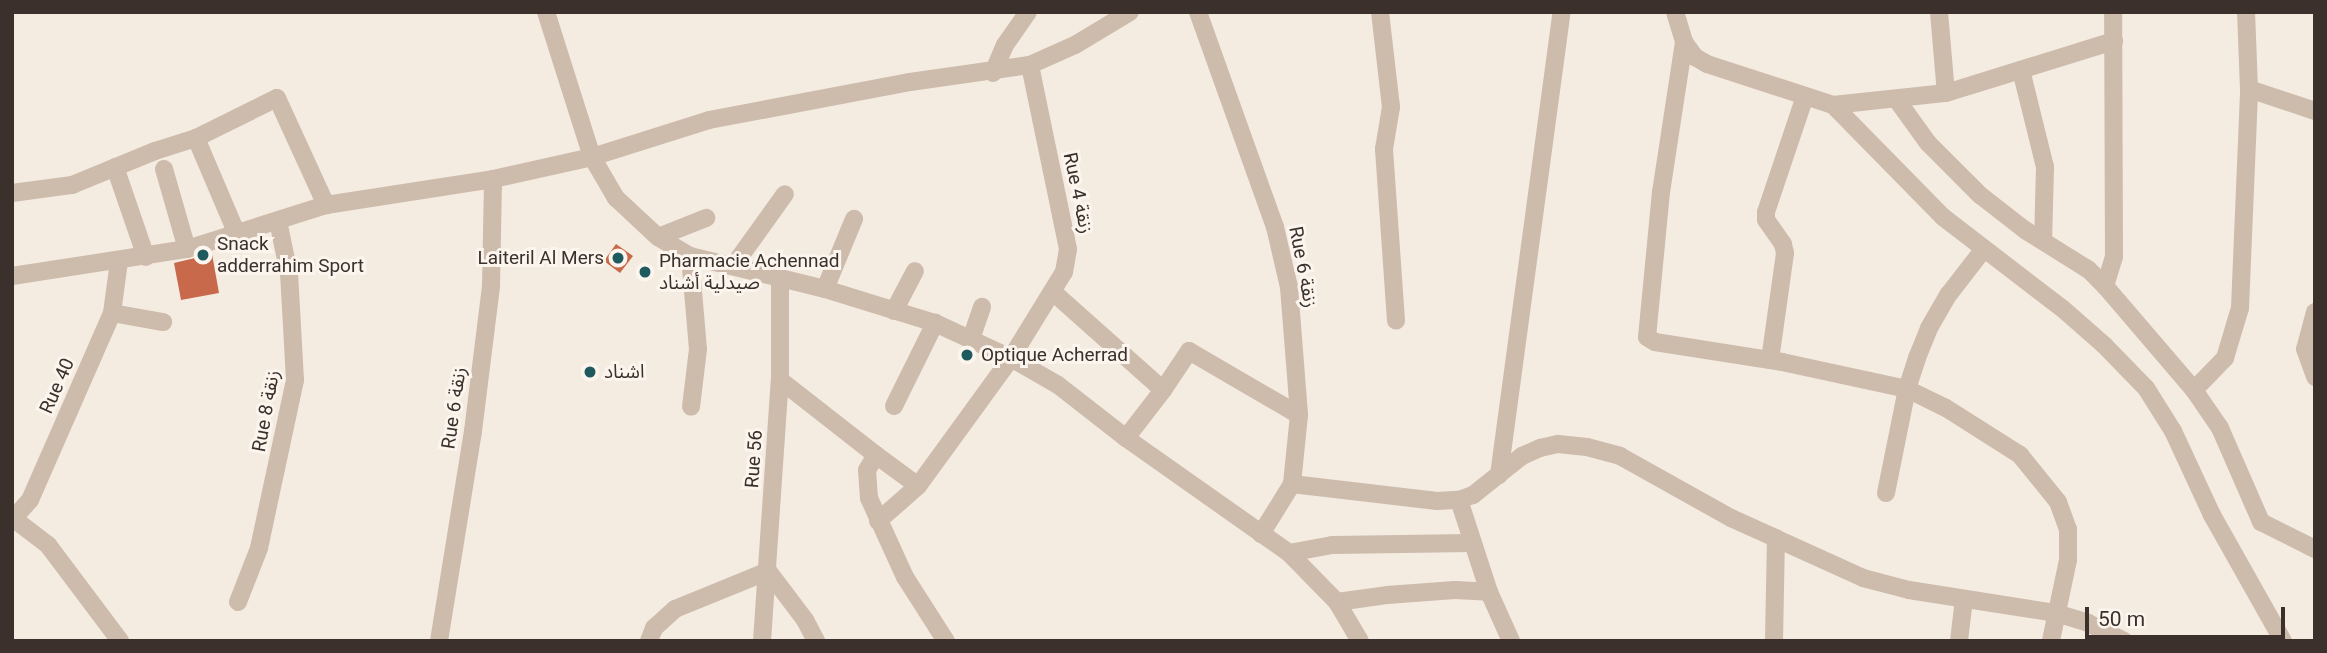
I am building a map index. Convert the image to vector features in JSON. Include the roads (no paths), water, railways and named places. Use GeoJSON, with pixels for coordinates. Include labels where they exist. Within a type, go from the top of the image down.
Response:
{"type":"FeatureCollection","features":[{"type":"Feature","properties":{"kind":"street"},"geometry":{"type":"LineString","coordinates":[[546,12],[592,156],[616,198],[658,237],[690,256],[825,289],[935,323],[1012,358],[1058,385],[1126,438],[1289,553],[1337,602],[1360,641]]}},
{"type":"Feature","properties":{"kind":"street"},"geometry":{"type":"LineString","coordinates":[[993,73],[1005,44],[1028,12]]}},
{"type":"Feature","properties":{"kind":"street"},"geometry":{"type":"LineString","coordinates":[[12,276],[187,249],[326,205],[493,179],[592,156],[709,120],[910,82],[993,73],[1030,65],[1075,45],[1130,12]]}},
{"type":"Feature","properties":{"kind":"street","name":"Rue 6 زنقة"},"geometry":{"type":"LineString","coordinates":[[1198,12],[1275,227],[1289,287],[1299,415],[1292,484],[1261,534]]}},
{"type":"Feature","properties":{"kind":"street"},"geometry":{"type":"LineString","coordinates":[[1380,12],[1391,107],[1384,149],[1396,321]]}},
{"type":"Feature","properties":{"kind":"street"},"geometry":{"type":"LineString","coordinates":[[1499,475],[1562,12]]}},
{"type":"Feature","properties":{"kind":"street"},"geometry":{"type":"LineString","coordinates":[[1675,12],[1684,42],[1695,57],[1720,71],[1833,105],[1946,93],[2114,41]]}},
{"type":"Feature","properties":{"kind":"street"},"geometry":{"type":"LineString","coordinates":[[1938,12],[1946,93]]}},
{"type":"Feature","properties":{"kind":"street"},"geometry":{"type":"LineString","coordinates":[[2105,286],[2114,257],[2113,12]]}},
{"type":"Feature","properties":{"kind":"street"},"geometry":{"type":"LineString","coordinates":[[2194,390],[2225,358],[2240,308],[2249,89],[2246,12]]}},
{"type":"Feature","properties":{"kind":"street"},"geometry":{"type":"LineString","coordinates":[[1684,42],[1661,192],[1647,337],[1672,345],[1770,360],[1907,390],[1946,408],[2020,455],[2058,502],[2064,516],[2068,543],[2050,641]]}},
{"type":"Feature","properties":{"kind":"street","name":"Rue 4 زنقة"},"geometry":{"type":"LineString","coordinates":[[878,522],[918,486],[1012,358],[1064,272],[1068,249],[1030,65]]}},
{"type":"Feature","properties":{"kind":"street"},"geometry":{"type":"LineString","coordinates":[[2021,69],[2045,167],[2043,241]]}},
{"type":"Feature","properties":{"kind":"street"},"geometry":{"type":"LineString","coordinates":[[2249,89],[2315,111]]}},
{"type":"Feature","properties":{"kind":"street"},"geometry":{"type":"LineString","coordinates":[[1770,360],[1786,253],[1766,220],[1766,212],[1805,96]]}},
{"type":"Feature","properties":{"kind":"street"},"geometry":{"type":"LineString","coordinates":[[12,193],[72,186],[115,167],[196,138],[277,98],[326,205]]}},
{"type":"Feature","properties":{"kind":"street"},"geometry":{"type":"LineString","coordinates":[[1897,100],[1912,124],[1980,195],[2043,241],[2089,270],[2105,286],[2194,390],[2220,428],[2261,522],[2315,549]]}},
{"type":"Feature","properties":{"kind":"street"},"geometry":{"type":"LineString","coordinates":[[1833,105],[1915,190],[1983,250],[2063,309],[2146,388],[2173,430],[2212,516],[2283,641]]}},
{"type":"Feature","properties":{"kind":"street"},"geometry":{"type":"LineString","coordinates":[[196,138],[237,234]]}},
{"type":"Feature","properties":{"kind":"street"},"geometry":{"type":"LineString","coordinates":[[115,167],[146,257]]}},
{"type":"Feature","properties":{"kind":"street"},"geometry":{"type":"LineString","coordinates":[[164,169],[187,249]]}},
{"type":"Feature","properties":{"kind":"street","name":"Rue 6 زنقة"},"geometry":{"type":"LineString","coordinates":[[439,641],[472,431],[491,286],[493,179]]}},
{"type":"Feature","properties":{"kind":"street"},"geometry":{"type":"LineString","coordinates":[[734,265],[785,194]]}},
{"type":"Feature","properties":{"kind":"street"},"geometry":{"type":"LineString","coordinates":[[658,237],[706,218]]}},
{"type":"Feature","properties":{"kind":"street"},"geometry":{"type":"LineString","coordinates":[[825,289],[854,219]]}},
{"type":"Feature","properties":{"kind":"street","name":"Rue 8 زنقة"},"geometry":{"type":"LineString","coordinates":[[238,602],[259,548],[295,380],[289,274],[278,221]]}},
{"type":"Feature","properties":{"kind":"street"},"geometry":{"type":"LineString","coordinates":[[1886,492],[1907,390],[1929,328],[1949,294],[1983,250]]}},
{"type":"Feature","properties":{"kind":"street"},"geometry":{"type":"LineString","coordinates":[[690,256],[698,349],[691,407]]}},
{"type":"Feature","properties":{"kind":"street","name":"Rue 40"},"geometry":{"type":"LineString","coordinates":[[13,520],[30,500],[112,313],[120,261]]}},
{"type":"Feature","properties":{"kind":"street"},"geometry":{"type":"LineString","coordinates":[[894,311],[915,271]]}},
{"type":"Feature","properties":{"kind":"street","name":"Rue 56"},"geometry":{"type":"LineString","coordinates":[[762,641],[780,380],[780,279]]}},
{"type":"Feature","properties":{"kind":"street"},"geometry":{"type":"LineString","coordinates":[[1053,292],[1163,390]]}},
{"type":"Feature","properties":{"kind":"street"},"geometry":{"type":"LineString","coordinates":[[971,339],[982,307]]}},
{"type":"Feature","properties":{"kind":"street"},"geometry":{"type":"LineString","coordinates":[[2315,312],[2305,349],[2315,377]]}},
{"type":"Feature","properties":{"kind":"street"},"geometry":{"type":"LineString","coordinates":[[112,313],[163,322]]}},
{"type":"Feature","properties":{"kind":"street"},"geometry":{"type":"LineString","coordinates":[[894,406],[935,323]]}},
{"type":"Feature","properties":{"kind":"street"},"geometry":{"type":"LineString","coordinates":[[1126,438],[1189,351],[1299,415]]}},
{"type":"Feature","properties":{"kind":"street"},"geometry":{"type":"LineString","coordinates":[[780,380],[918,486]]}},
{"type":"Feature","properties":{"kind":"street"},"geometry":{"type":"LineString","coordinates":[[1292,484],[1437,501],[1459,500],[1473,495],[1522,456],[1540,448],[1558,444],[1587,447],[1620,456],[1731,518],[1863,578],[1909,590],[2056,612],[2088,622],[2124,641]]}},
{"type":"Feature","properties":{"kind":"street"},"geometry":{"type":"LineString","coordinates":[[876,455],[867,470],[867,484],[878,522],[905,577],[937,622],[946,641]]}},
{"type":"Feature","properties":{"kind":"street"},"geometry":{"type":"LineString","coordinates":[[1459,500],[1489,592],[1511,641]]}},
{"type":"Feature","properties":{"kind":"street"},"geometry":{"type":"LineString","coordinates":[[13,520],[48,545],[120,641]]}},
{"type":"Feature","properties":{"kind":"street"},"geometry":{"type":"LineString","coordinates":[[1774,641],[1776,538]]}},
{"type":"Feature","properties":{"kind":"street"},"geometry":{"type":"LineString","coordinates":[[1289,553],[1357,544],[1471,542]]}},
{"type":"Feature","properties":{"kind":"street"},"geometry":{"type":"LineString","coordinates":[[649,641],[654,628],[675,609],[768,571],[805,620],[816,641]]}},
{"type":"Feature","properties":{"kind":"street"},"geometry":{"type":"LineString","coordinates":[[1337,602],[1414,593],[1489,592]]}},
{"type":"Feature","properties":{"kind":"street"},"geometry":{"type":"LineString","coordinates":[[1959,641],[1964,599]]}},
{"type":"Feature","properties":{"kind":"place","name":"Snack adderrahim Sport"},"geometry":{"type":"Point","coordinates":[203,255]}},
{"type":"Feature","properties":{"kind":"place","name":"Laiteril Al Mers"},"geometry":{"type":"Point","coordinates":[618,258]}},
{"type":"Feature","properties":{"kind":"place","name":"Pharmacie Achennad صيدلية أشناد"},"geometry":{"type":"Point","coordinates":[645,272]}},
{"type":"Feature","properties":{"kind":"place","name":"Optique Acherrad"},"geometry":{"type":"Point","coordinates":[967,355]}},
{"type":"Feature","properties":{"kind":"place","name":"اشناد"},"geometry":{"type":"Point","coordinates":[590,372]}}]}
